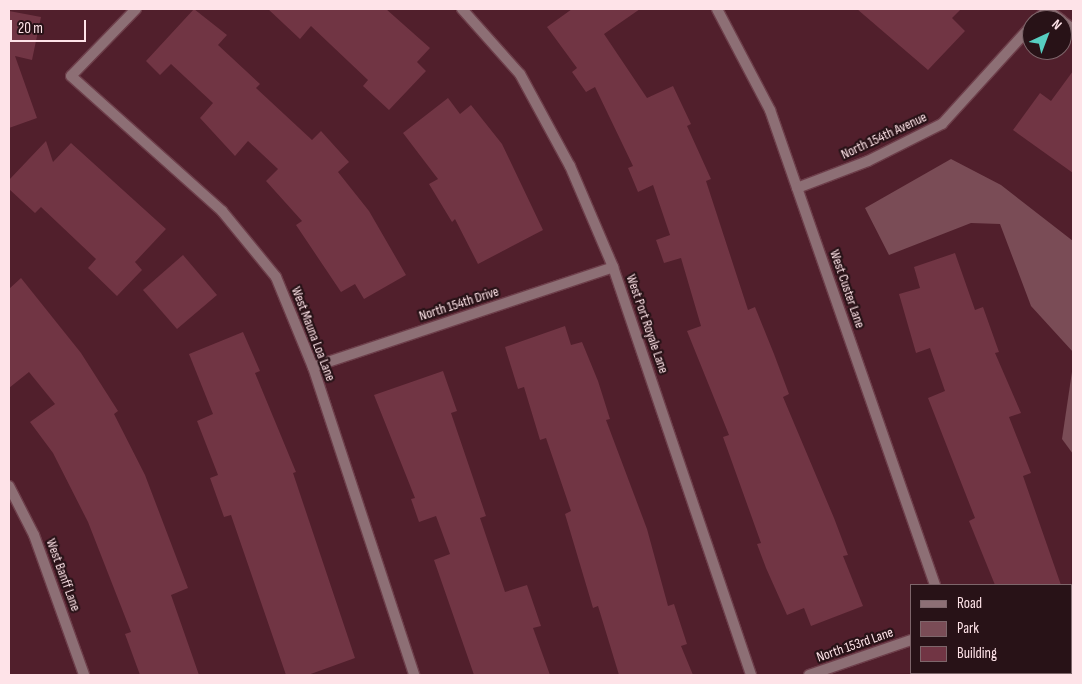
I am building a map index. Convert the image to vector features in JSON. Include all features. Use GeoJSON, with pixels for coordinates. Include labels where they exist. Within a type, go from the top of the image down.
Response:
{"type":"FeatureCollection","features":[{"type":"Feature","properties":{"kind":"street","name":"West Mauna Loa Lane"},"geometry":{"type":"LineString","coordinates":[[136,9],[71,76],[222,211],[276,277],[313,367],[414,675]]}},
{"type":"Feature","properties":{"kind":"street","name":"West Port Royale Lane"},"geometry":{"type":"LineString","coordinates":[[462,9],[520,74],[548,118],[613,267],[751,675]]}},
{"type":"Feature","properties":{"kind":"street","name":"West Custer Lane"},"geometry":{"type":"LineString","coordinates":[[717,9],[770,110],[935,584]]}},
{"type":"Feature","properties":{"kind":"street","name":"North 154th Avenue"},"geometry":{"type":"LineString","coordinates":[[797,188],[868,161],[942,124],[1022,37]]}},
{"type":"Feature","properties":{"kind":"street","name":"North 154th Drive"},"geometry":{"type":"LineString","coordinates":[[313,367],[613,267]]}},
{"type":"Feature","properties":{"kind":"street","name":"West Banff Lane"},"geometry":{"type":"LineString","coordinates":[[9,486],[34,535],[84,675]]}},
{"type":"Feature","properties":{"kind":"street","name":"North 153rd Lane"},"geometry":{"type":"LineString","coordinates":[[809,675],[910,640]]}},
{"type":"Feature","properties":{"kind":"green space"},"geometry":{"type":"Polygon","coordinates":[[[951,159],[1001,185],[1073,241],[1073,352],[1031,306],[1000,224],[971,223],[889,255],[865,208],[951,159]]]}},
{"type":"Feature","properties":{"kind":"green space"},"geometry":{"type":"Polygon","coordinates":[[[1073,365],[1073,454],[1062,439],[1073,365]]]}},
{"type":"Feature","properties":{"kind":"building"},"geometry":{"type":"Polygon","coordinates":[[[194,9],[227,35],[218,45],[260,84],[256,88],[312,140],[321,131],[349,162],[338,172],[369,211],[406,275],[364,299],[355,284],[341,292],[296,225],[302,221],[266,181],[278,169],[248,141],[235,156],[200,118],[213,103],[171,64],[160,75],[146,61],[194,9]]]}},
{"type":"Feature","properties":{"kind":"building"},"geometry":{"type":"Polygon","coordinates":[[[268,9],[386,9],[430,48],[417,62],[426,71],[389,110],[363,86],[368,80],[311,26],[300,39],[268,9]]]}},
{"type":"Feature","properties":{"kind":"building"},"geometry":{"type":"Polygon","coordinates":[[[572,9],[640,9],[604,34],[647,98],[673,86],[691,124],[687,126],[711,179],[706,181],[748,310],[755,307],[774,354],[789,394],[783,397],[834,518],[848,555],[843,556],[863,606],[811,626],[804,608],[787,615],[757,544],[761,543],[723,437],[729,435],[687,331],[701,326],[681,258],[664,263],[656,240],[670,235],[653,185],[638,192],[628,168],[633,166],[595,87],[586,92],[572,72],[577,68],[547,27],[572,9]]]}},
{"type":"Feature","properties":{"kind":"building"},"geometry":{"type":"Polygon","coordinates":[[[857,9],[961,9],[952,18],[965,31],[928,70],[857,9]]]}},
{"type":"Feature","properties":{"kind":"building"},"geometry":{"type":"Polygon","coordinates":[[[9,11],[41,17],[32,60],[15,56],[37,118],[9,128],[9,11]]]}},
{"type":"Feature","properties":{"kind":"building"},"geometry":{"type":"Polygon","coordinates":[[[1073,71],[1073,173],[1013,130],[1040,93],[1051,101],[1073,71]]]}},
{"type":"Feature","properties":{"kind":"building"},"geometry":{"type":"Polygon","coordinates":[[[448,98],[460,114],[471,105],[502,144],[543,230],[478,264],[455,219],[452,222],[429,184],[438,179],[403,133],[448,98]]]}},
{"type":"Feature","properties":{"kind":"building"},"geometry":{"type":"Polygon","coordinates":[[[46,141],[53,162],[71,143],[166,229],[135,262],[142,270],[117,296],[88,268],[96,259],[41,207],[35,213],[9,189],[9,180],[46,141]]]}},
{"type":"Feature","properties":{"kind":"building"},"geometry":{"type":"Polygon","coordinates":[[[955,253],[975,310],[983,307],[999,352],[995,353],[1021,413],[1009,417],[1031,473],[1023,476],[1061,584],[995,584],[969,521],[975,518],[928,398],[945,391],[930,348],[916,353],[899,294],[920,288],[914,267],[955,253]]]}},
{"type":"Feature","properties":{"kind":"building"},"geometry":{"type":"Polygon","coordinates":[[[183,255],[217,295],[177,329],[143,290],[183,255]]]}},
{"type":"Feature","properties":{"kind":"building"},"geometry":{"type":"Polygon","coordinates":[[[21,278],[81,353],[118,411],[114,414],[145,475],[188,588],[171,595],[199,675],[140,675],[125,634],[131,632],[88,522],[53,453],[30,422],[55,404],[29,372],[9,388],[9,289],[21,278]]]}},
{"type":"Feature","properties":{"kind":"building"},"geometry":{"type":"Polygon","coordinates":[[[565,326],[571,345],[582,342],[598,381],[610,419],[606,420],[647,529],[668,606],[674,604],[687,644],[681,646],[693,675],[619,675],[598,606],[593,608],[565,514],[571,511],[546,438],[540,440],[524,387],[518,389],[505,347],[565,326]]]}},
{"type":"Feature","properties":{"kind":"building"},"geometry":{"type":"Polygon","coordinates":[[[243,332],[260,371],[255,373],[296,472],[293,473],[355,658],[308,675],[286,675],[231,515],[224,517],[210,478],[218,475],[197,421],[213,414],[189,354],[243,332]]]}},
{"type":"Feature","properties":{"kind":"building"},"geometry":{"type":"Polygon","coordinates":[[[443,371],[457,411],[451,413],[486,516],[480,518],[505,592],[527,585],[541,626],[533,628],[550,675],[474,675],[434,560],[450,554],[436,516],[419,522],[411,499],[415,498],[374,395],[443,371]]]}}]}
